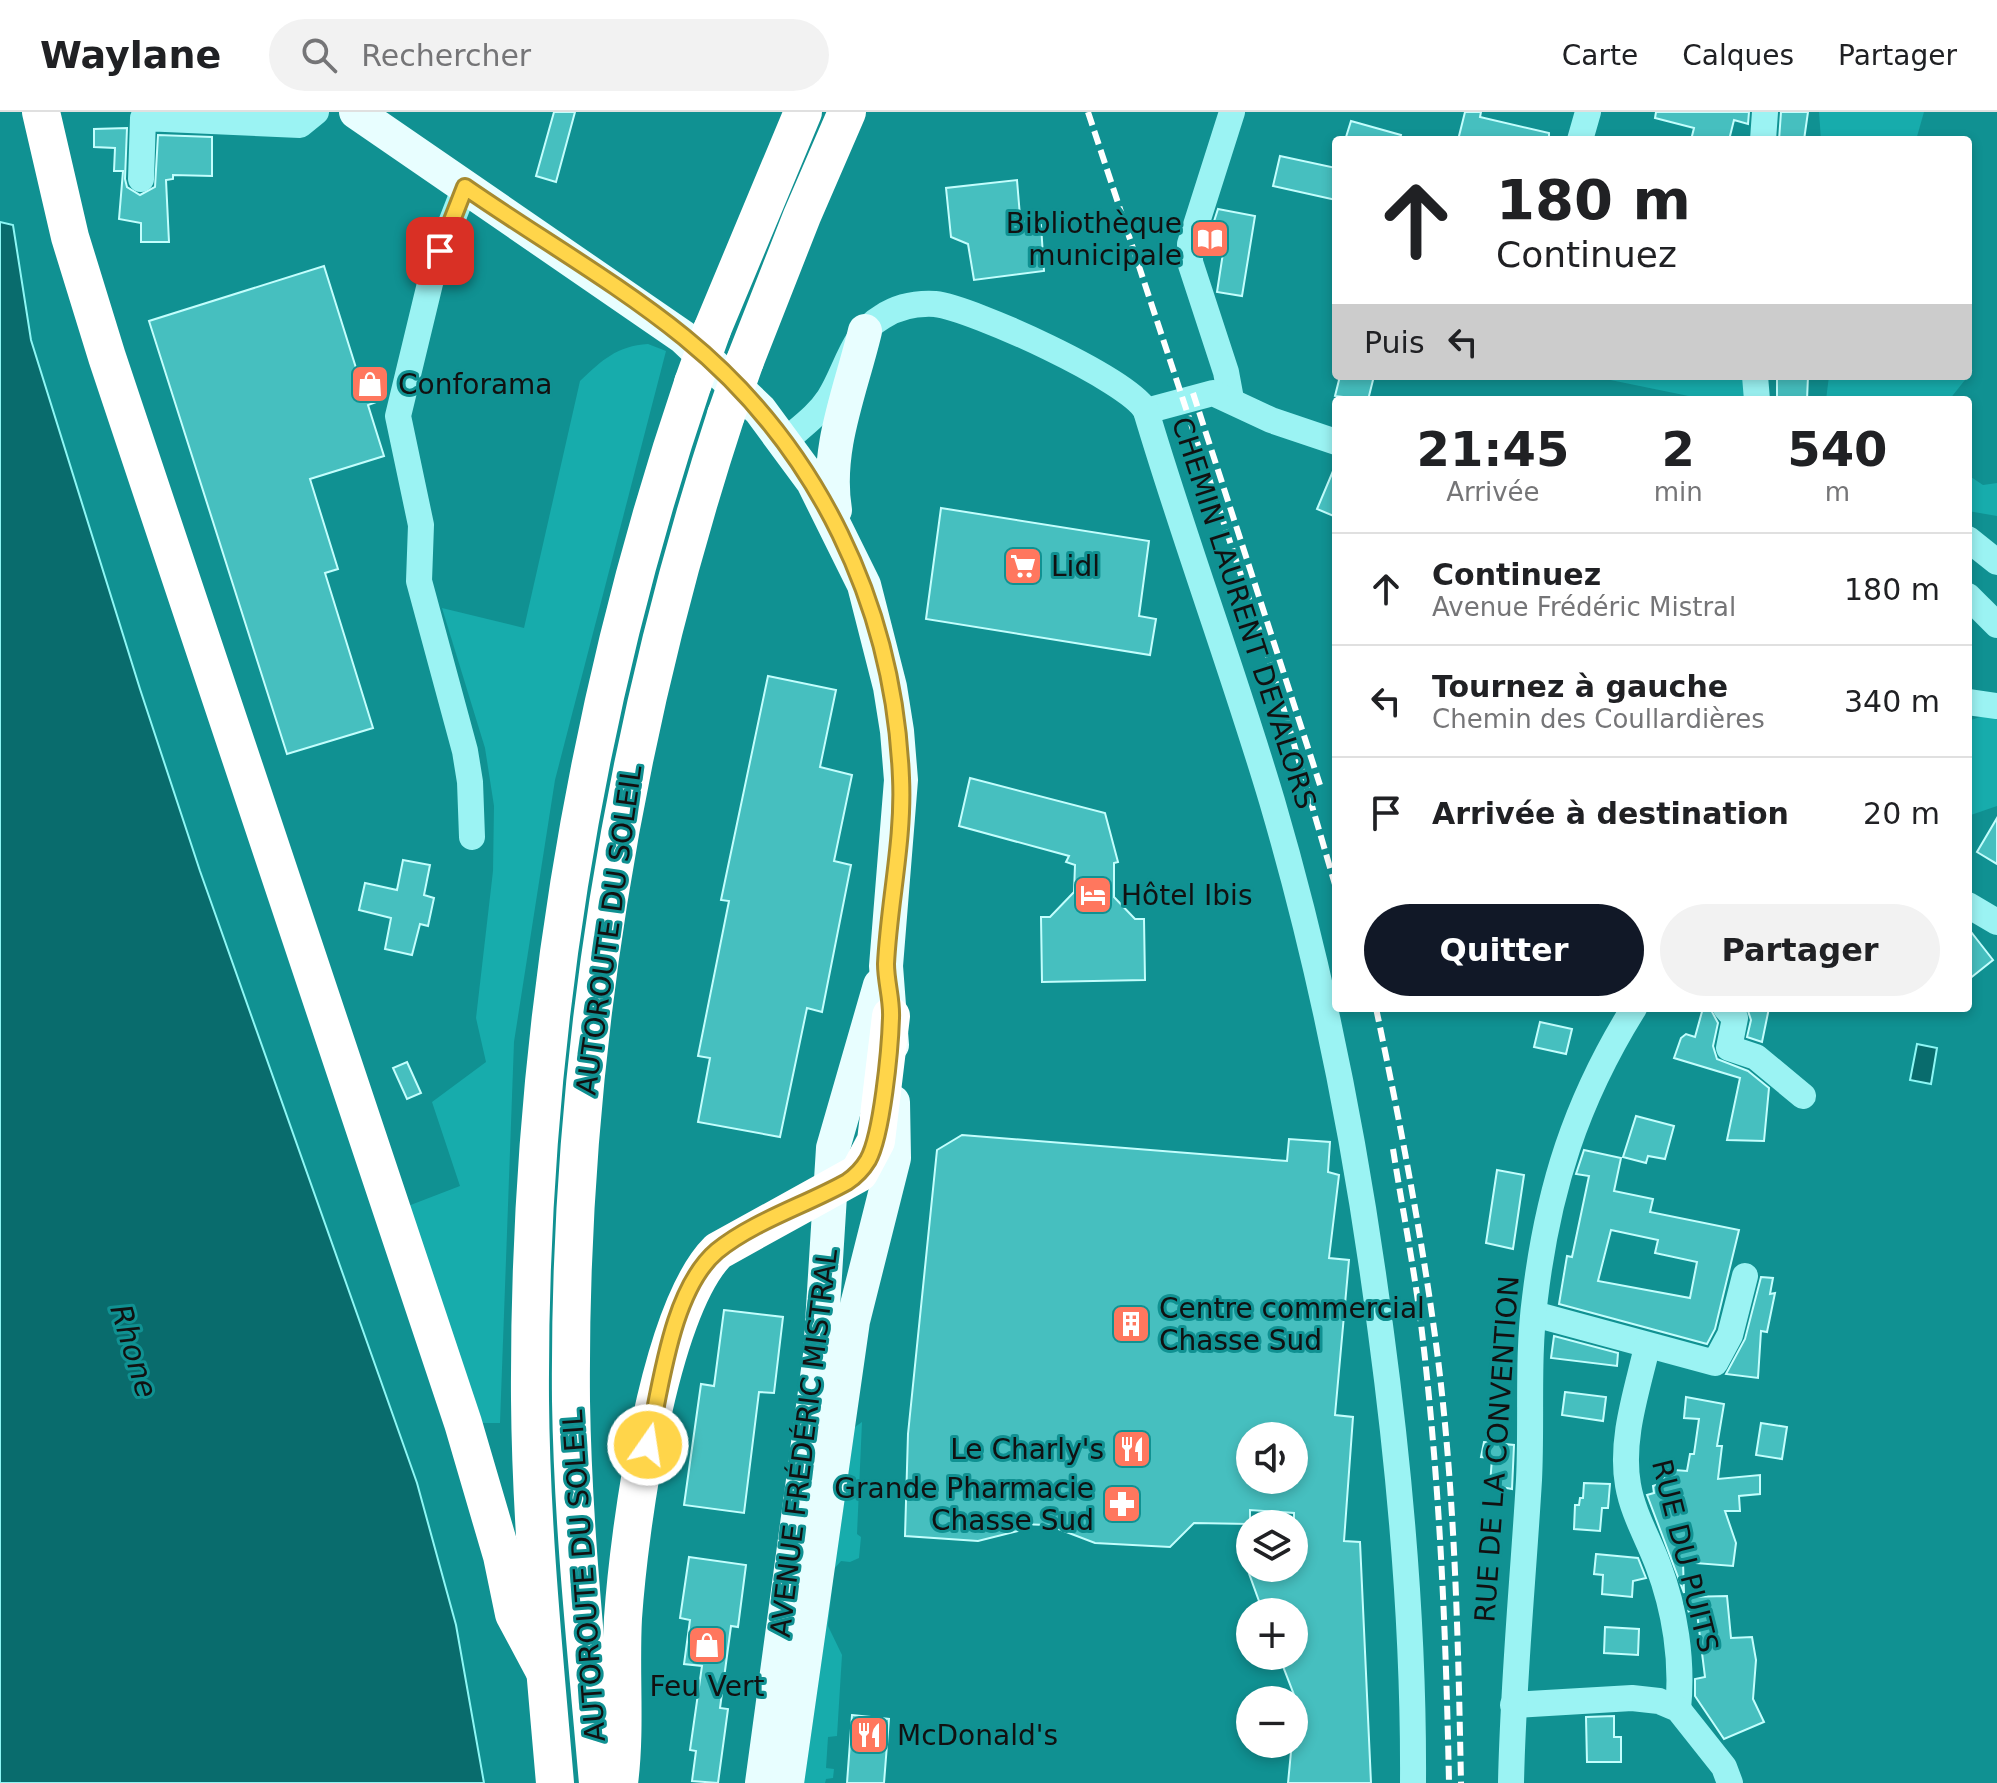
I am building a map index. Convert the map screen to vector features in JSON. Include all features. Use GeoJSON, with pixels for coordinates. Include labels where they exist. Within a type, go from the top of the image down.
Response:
{"type":"FeatureCollection","features":[{"type":"Feature","properties":{"kind":"highway"},"geometry":{"type":"LineString","coordinates":[[41,112],[70,237],[107,357],[467,1438],[502,1556],[514,1614],[545,1672]]}},
{"type":"Feature","properties":{"kind":"highway","name":"AUTOROUTE DU SOLEIL"},"geometry":{"type":"LineString","coordinates":[[555,1783],[545,1672],[530,1401],[531,1266],[550,1013],[577,835],[613,657],[642,541],[712,330],[803,112]]}},
{"type":"Feature","properties":{"kind":"highway","name":"AUTOROUTE DU SOLEIL"},"geometry":{"type":"LineString","coordinates":[[598,1783],[576,1524],[571,1402],[573,1270],[581,1137],[601,946],[629,781],[676,582],[745,361],[796,228],[847,112]]}},
{"type":"Feature","properties":{"kind":"highway"},"geometry":{"type":"LineString","coordinates":[[619,1783],[623,1617],[630,1553],[643,1467],[673,1337],[691,1285],[703,1266],[742,1235],[781,1216],[828,1206],[859,1173],[876,1141],[891,1016]]}},
{"type":"Feature","properties":{"kind":"main road","name":"AVENUE FRÉDÉRIC MISTRAL"},"geometry":{"type":"LineString","coordinates":[[356,112],[683,337],[742,389],[785,441],[841,534],[874,615],[897,731],[901,780],[886,966],[891,1016],[894,1158],[888,1194],[853,1321],[787,1783]]}},
{"type":"Feature","properties":{"kind":"main road"},"geometry":{"type":"LineString","coordinates":[[841,534],[831,469],[865,331]]}},
{"type":"Feature","properties":{"kind":"main road","name":"AVENUE FRÉDÉRIC MISTRAL"},"geometry":{"type":"LineString","coordinates":[[762,1783],[820,1355],[833,1148],[886,966]]}},
{"type":"Feature","properties":{"kind":"main road"},"geometry":{"type":"LineString","coordinates":[[833,1148],[840,1154],[861,1154],[876,1141]]}},
{"type":"Feature","properties":{"kind":"street"},"geometry":{"type":"LineString","coordinates":[[141,179],[143,118],[300,125],[316,112]]}},
{"type":"Feature","properties":{"kind":"street"},"geometry":{"type":"LineString","coordinates":[[1231,399],[1226,372],[1190,262],[1190,244],[1232,112]]}},
{"type":"Feature","properties":{"kind":"street"},"geometry":{"type":"LineString","coordinates":[[1581,136],[1588,112]]}},
{"type":"Feature","properties":{"kind":"street"},"geometry":{"type":"LineString","coordinates":[[1763,136],[1765,112]]}},
{"type":"Feature","properties":{"kind":"street"},"geometry":{"type":"LineString","coordinates":[[465,187],[434,267],[398,416],[421,525],[419,581],[465,751],[470,782],[472,837]]}},
{"type":"Feature","properties":{"kind":"street"},"geometry":{"type":"LineString","coordinates":[[785,441],[826,402],[865,331],[892,311],[914,305],[950,307],[1111,379],[1132,393],[1146,411],[1213,393],[1271,420],[1332,441]]}},
{"type":"Feature","properties":{"kind":"street","name":"CHEMIN LAURENT DEVALORS"},"geometry":{"type":"LineString","coordinates":[[1146,411],[1272,800],[1318,979],[1351,1131],[1366,1212],[1400,1475],[1413,1783]]}},
{"type":"Feature","properties":{"kind":"street"},"geometry":{"type":"LineString","coordinates":[[1972,542],[1997,562]]}},
{"type":"Feature","properties":{"kind":"street"},"geometry":{"type":"LineString","coordinates":[[1972,600],[1997,625]]}},
{"type":"Feature","properties":{"kind":"street"},"geometry":{"type":"LineString","coordinates":[[1972,907],[1997,922]]}},
{"type":"Feature","properties":{"kind":"street","name":"RUE DE LA CONVENTION"},"geometry":{"type":"LineString","coordinates":[[1511,1783],[1513,1673],[1529,1478],[1534,1314],[1558,1168],[1589,1091],[1632,1012]]}},
{"type":"Feature","properties":{"kind":"street"},"geometry":{"type":"LineString","coordinates":[[1730,1012],[1735,1018],[1729,1048],[1756,1057],[1803,1096]]}},
{"type":"Feature","properties":{"kind":"street"},"geometry":{"type":"LineString","coordinates":[[1534,1314],[1715,1363],[1730,1335],[1745,1276]]}},
{"type":"Feature","properties":{"kind":"street","name":"RUE DU PUITS"},"geometry":{"type":"LineString","coordinates":[[1647,1347],[1627,1438],[1628,1484],[1639,1522],[1659,1567],[1677,1636],[1681,1677],[1678,1709]]}},
{"type":"Feature","properties":{"kind":"street"},"geometry":{"type":"LineString","coordinates":[[1513,1705],[1632,1698],[1659,1701],[1678,1709],[1724,1767],[1730,1783]]}},
{"type":"Feature","properties":{"kind":"shaded area"},"geometry":{"type":"Polygon","coordinates":[[[1819,112],[1924,112],[1917,136],[1821,136],[1819,112]]]}},
{"type":"Feature","properties":{"kind":"shaded area"},"geometry":{"type":"Polygon","coordinates":[[[648,344],[666,351],[555,780],[514,1042],[500,1423],[480,1423],[408,1206],[460,1186],[432,1102],[486,1062],[476,1018],[493,871],[494,806],[485,748],[442,608],[524,628],[580,381],[611,355],[648,344]]]}},
{"type":"Feature","properties":{"kind":"shaded area"},"geometry":{"type":"Polygon","coordinates":[[[1610,380],[1744,380],[1746,396],[1688,396],[1610,380]]]}},
{"type":"Feature","properties":{"kind":"shaded area"},"geometry":{"type":"Polygon","coordinates":[[[1828,380],[1965,380],[1952,396],[1826,396],[1828,380]]]}},
{"type":"Feature","properties":{"kind":"shaded area"},"geometry":{"type":"Polygon","coordinates":[[[1972,478],[1983,485],[1997,483],[1997,516],[1972,512],[1972,478]]]}},
{"type":"Feature","properties":{"kind":"shaded area"},"geometry":{"type":"Polygon","coordinates":[[[1997,716],[1997,806],[1972,815],[1972,720],[1997,716]]]}},
{"type":"Feature","properties":{"kind":"shaded area"},"geometry":{"type":"Polygon","coordinates":[[[862,1422],[857,1534],[861,1537],[859,1558],[850,1562],[841,1561],[834,1569],[828,1626],[842,1655],[837,1736],[828,1737],[826,1768],[834,1769],[833,1778],[826,1779],[825,1783],[799,1783],[848,1432],[862,1422]]]}},
{"type":"Feature","properties":{"kind":"water","name":"Rhone"},"geometry":{"type":"Polygon","coordinates":[[[0,222],[13,225],[31,340],[200,871],[417,1483],[456,1625],[484,1783],[0,1783],[0,222]]]}},
{"type":"Feature","properties":{"kind":"water"},"geometry":{"type":"Polygon","coordinates":[[[1917,1044],[1937,1048],[1931,1084],[1910,1080],[1917,1044]]]}},
{"type":"Feature","properties":{"kind":"building"},"geometry":{"type":"Polygon","coordinates":[[[554,112],[575,112],[556,182],[536,176],[554,112]]]}},
{"type":"Feature","properties":{"kind":"building"},"geometry":{"type":"Polygon","coordinates":[[[1465,112],[1481,112],[1480,117],[1549,133],[1549,136],[1459,136],[1465,112]]]}},
{"type":"Feature","properties":{"kind":"building"},"geometry":{"type":"Polygon","coordinates":[[[1656,112],[1749,112],[1748,124],[1734,120],[1730,136],[1692,136],[1694,128],[1655,118],[1656,112]]]}},
{"type":"Feature","properties":{"kind":"building"},"geometry":{"type":"Polygon","coordinates":[[[1781,112],[1808,112],[1805,136],[1779,136],[1781,112]]]}},
{"type":"Feature","properties":{"kind":"building"},"geometry":{"type":"Polygon","coordinates":[[[1351,121],[1401,135],[1401,136],[1346,136],[1351,121]]]}},
{"type":"Feature","properties":{"kind":"building"},"geometry":{"type":"Polygon","coordinates":[[[127,128],[125,179],[127,187],[140,195],[155,187],[158,135],[212,137],[212,176],[173,175],[173,179],[166,180],[169,242],[141,242],[141,223],[119,219],[123,171],[114,171],[115,148],[94,147],[94,129],[127,128]]]}},
{"type":"Feature","properties":{"kind":"building"},"geometry":{"type":"Polygon","coordinates":[[[1280,156],[1332,167],[1332,199],[1273,186],[1280,156]]]}},
{"type":"Feature","properties":{"kind":"building"},"geometry":{"type":"Polygon","coordinates":[[[1017,180],[1020,216],[1041,225],[1044,271],[974,280],[968,244],[951,237],[946,188],[1017,180]]]}},
{"type":"Feature","properties":{"kind":"building"},"geometry":{"type":"Polygon","coordinates":[[[1218,209],[1255,216],[1242,296],[1217,292],[1223,253],[1206,246],[1218,209]]]}},
{"type":"Feature","properties":{"kind":"building"},"geometry":{"type":"Polygon","coordinates":[[[324,266],[357,371],[371,367],[382,400],[368,405],[384,456],[310,479],[338,569],[325,573],[373,728],[287,754],[149,321],[324,266]]]}},
{"type":"Feature","properties":{"kind":"building"},"geometry":{"type":"Polygon","coordinates":[[[1339,380],[1373,380],[1369,396],[1335,396],[1339,380]]]}},
{"type":"Feature","properties":{"kind":"building"},"geometry":{"type":"Polygon","coordinates":[[[1777,380],[1808,380],[1807,396],[1777,396],[1777,380]]]}},
{"type":"Feature","properties":{"kind":"building"},"geometry":{"type":"Polygon","coordinates":[[[1332,473],[1332,515],[1317,509],[1332,473]]]}},
{"type":"Feature","properties":{"kind":"building"},"geometry":{"type":"Polygon","coordinates":[[[941,508],[1149,541],[1139,616],[1156,619],[1150,655],[926,619],[941,508]]]}},
{"type":"Feature","properties":{"kind":"building"},"geometry":{"type":"Polygon","coordinates":[[[768,676],[836,690],[820,767],[852,775],[834,861],[851,865],[822,1012],[807,1008],[780,1137],[698,1122],[710,1058],[698,1056],[729,901],[721,900],[768,676]]]}},
{"type":"Feature","properties":{"kind":"building","name":"Hôtel Ibis"},"geometry":{"type":"Polygon","coordinates":[[[970,778],[1105,813],[1118,862],[1114,863],[1114,897],[1135,919],[1144,919],[1145,980],[1042,982],[1041,917],[1050,917],[1074,892],[1075,865],[1066,862],[1069,856],[959,826],[970,778]]]}},
{"type":"Feature","properties":{"kind":"building"},"geometry":{"type":"Polygon","coordinates":[[[1997,818],[1997,864],[1977,852],[1997,818]]]}},
{"type":"Feature","properties":{"kind":"building"},"geometry":{"type":"Polygon","coordinates":[[[403,860],[430,865],[424,895],[434,898],[428,926],[420,924],[412,955],[385,949],[391,918],[359,910],[365,883],[397,890],[403,860]]]}},
{"type":"Feature","properties":{"kind":"building"},"geometry":{"type":"Polygon","coordinates":[[[1972,933],[1993,960],[1972,977],[1972,933]]]}},
{"type":"Feature","properties":{"kind":"building"},"geometry":{"type":"Polygon","coordinates":[[[1702,1012],[1712,1012],[1718,1023],[1713,1046],[1717,1059],[1748,1071],[1769,1088],[1764,1141],[1727,1140],[1740,1078],[1674,1058],[1681,1038],[1686,1034],[1695,1037],[1702,1012]]]}},
{"type":"Feature","properties":{"kind":"building"},"geometry":{"type":"Polygon","coordinates":[[[1748,1012],[1768,1012],[1762,1042],[1747,1037],[1751,1020],[1748,1012]]]}},
{"type":"Feature","properties":{"kind":"building"},"geometry":{"type":"Polygon","coordinates":[[[1540,1022],[1572,1029],[1566,1054],[1534,1047],[1540,1022]]]}},
{"type":"Feature","properties":{"kind":"building"},"geometry":{"type":"Polygon","coordinates":[[[407,1062],[421,1093],[407,1099],[393,1068],[407,1062]]]}},
{"type":"Feature","properties":{"kind":"building"},"geometry":{"type":"Polygon","coordinates":[[[1636,1116],[1674,1126],[1665,1159],[1648,1156],[1646,1163],[1623,1157],[1636,1116]]]}},
{"type":"Feature","properties":{"kind":"building","name":"Centre commercial Chasse Sud"},"geometry":{"type":"Polygon","coordinates":[[[962,1135],[1287,1161],[1289,1139],[1330,1142],[1328,1172],[1339,1175],[1329,1258],[1349,1260],[1335,1415],[1353,1417],[1344,1541],[1360,1542],[1371,1783],[1288,1783],[1290,1758],[1308,1758],[1308,1686],[1291,1686],[1284,1670],[1308,1670],[1308,1598],[1258,1598],[1252,1582],[1308,1582],[1308,1510],[1236,1510],[1236,1524],[1194,1523],[1170,1547],[1095,1543],[1048,1525],[1018,1524],[1018,1531],[978,1541],[905,1536],[908,1434],[937,1150],[962,1135]]]}},
{"type":"Feature","properties":{"kind":"building"},"geometry":{"type":"Polygon","coordinates":[[[1584,1150],[1621,1158],[1614,1191],[1653,1199],[1650,1212],[1739,1230],[1715,1329],[1707,1344],[1559,1304],[1567,1256],[1572,1257],[1589,1176],[1576,1174],[1584,1150]],[[1611,1230],[1598,1281],[1690,1298],[1697,1262],[1655,1253],[1658,1240],[1611,1230]]]}},
{"type":"Feature","properties":{"kind":"building"},"geometry":{"type":"Polygon","coordinates":[[[1497,1170],[1524,1175],[1513,1249],[1486,1243],[1497,1170]]]}},
{"type":"Feature","properties":{"kind":"building"},"geometry":{"type":"Polygon","coordinates":[[[1761,1277],[1773,1278],[1770,1294],[1775,1293],[1767,1332],[1761,1331],[1758,1378],[1726,1374],[1745,1339],[1761,1277]]]}},
{"type":"Feature","properties":{"kind":"building"},"geometry":{"type":"Polygon","coordinates":[[[724,1310],[783,1317],[774,1393],[759,1392],[744,1513],[684,1505],[701,1384],[714,1386],[724,1310]]]}},
{"type":"Feature","properties":{"kind":"building"},"geometry":{"type":"Polygon","coordinates":[[[1554,1336],[1618,1353],[1617,1366],[1551,1358],[1554,1336]]]}},
{"type":"Feature","properties":{"kind":"building"},"geometry":{"type":"Polygon","coordinates":[[[1565,1392],[1606,1397],[1603,1421],[1562,1415],[1565,1392]]]}},
{"type":"Feature","properties":{"kind":"building"},"geometry":{"type":"Polygon","coordinates":[[[1686,1397],[1724,1404],[1717,1446],[1722,1446],[1718,1479],[1760,1475],[1760,1494],[1739,1496],[1740,1511],[1725,1511],[1736,1543],[1733,1566],[1683,1562],[1684,1593],[1647,1495],[1654,1493],[1653,1486],[1665,1482],[1662,1469],[1687,1471],[1690,1454],[1694,1454],[1699,1419],[1684,1418],[1686,1397]]]}},
{"type":"Feature","properties":{"kind":"building"},"geometry":{"type":"Polygon","coordinates":[[[1761,1423],[1787,1427],[1782,1459],[1756,1455],[1761,1423]]]}},
{"type":"Feature","properties":{"kind":"building"},"geometry":{"type":"Polygon","coordinates":[[[1484,1442],[1514,1445],[1512,1489],[1490,1485],[1492,1458],[1481,1457],[1484,1442]]]}},
{"type":"Feature","properties":{"kind":"building"},"geometry":{"type":"Polygon","coordinates":[[[1584,1483],[1610,1484],[1608,1508],[1602,1508],[1600,1531],[1574,1529],[1575,1505],[1579,1505],[1580,1498],[1583,1498],[1584,1483]]]}},
{"type":"Feature","properties":{"kind":"building"},"geometry":{"type":"Polygon","coordinates":[[[1596,1554],[1638,1558],[1646,1578],[1633,1581],[1632,1597],[1602,1594],[1603,1575],[1594,1574],[1596,1554]]]}},
{"type":"Feature","properties":{"kind":"building","name":"Feu Vert"},"geometry":{"type":"Polygon","coordinates":[[[689,1557],[746,1565],[738,1627],[731,1626],[720,1708],[728,1709],[718,1783],[692,1781],[696,1751],[690,1750],[702,1666],[684,1664],[690,1620],[680,1618],[689,1557]]]}},
{"type":"Feature","properties":{"kind":"building"},"geometry":{"type":"Polygon","coordinates":[[[1727,1596],[1731,1638],[1752,1637],[1756,1660],[1753,1699],[1764,1722],[1724,1739],[1695,1696],[1695,1679],[1705,1677],[1697,1613],[1689,1613],[1685,1597],[1727,1596]]]}},
{"type":"Feature","properties":{"kind":"building"},"geometry":{"type":"Polygon","coordinates":[[[1605,1627],[1639,1629],[1638,1655],[1604,1653],[1605,1627]]]}},
{"type":"Feature","properties":{"kind":"building","name":"McDonald's"},"geometry":{"type":"Polygon","coordinates":[[[852,1715],[889,1719],[884,1783],[847,1783],[852,1715]]]}},
{"type":"Feature","properties":{"kind":"building"},"geometry":{"type":"Polygon","coordinates":[[[1614,1716],[1614,1737],[1621,1737],[1621,1762],[1587,1762],[1586,1717],[1614,1716]]]}},
{"type":"Feature","properties":{"kind":"railway"},"geometry":{"type":"LineString","coordinates":[[1088,112],[1272,669],[1332,874]]}},
{"type":"Feature","properties":{"kind":"railway"},"geometry":{"type":"LineString","coordinates":[[1193,393],[1320,785]]}},
{"type":"Feature","properties":{"kind":"railway"},"geometry":{"type":"LineString","coordinates":[[1377,1012],[1416,1213],[1442,1392],[1454,1559],[1461,1783]]}},
{"type":"Feature","properties":{"kind":"railway"},"geometry":{"type":"LineString","coordinates":[[1393,1149],[1420,1317],[1434,1451],[1444,1617],[1449,1783]]}},
{"type":"Feature","properties":{"kind":"place","name":"Bibliothèque municipale"},"geometry":{"type":"Point","coordinates":[1210,239]}},
{"type":"Feature","properties":{"kind":"place","name":"Conforama"},"geometry":{"type":"Point","coordinates":[370,384]}},
{"type":"Feature","properties":{"kind":"place","name":"Lidl"},"geometry":{"type":"Point","coordinates":[1023,566]}},
{"type":"Feature","properties":{"kind":"place","name":"Hôtel Ibis"},"geometry":{"type":"Point","coordinates":[1093,895]}},
{"type":"Feature","properties":{"kind":"place","name":"Centre commercial Chasse Sud"},"geometry":{"type":"Point","coordinates":[1131,1324]}},
{"type":"Feature","properties":{"kind":"place","name":"Le Charly's"},"geometry":{"type":"Point","coordinates":[1132,1449]}},
{"type":"Feature","properties":{"kind":"place","name":"Grande Pharmacie Chasse Sud"},"geometry":{"type":"Point","coordinates":[1122,1504]}},
{"type":"Feature","properties":{"kind":"place","name":"Feu Vert"},"geometry":{"type":"Point","coordinates":[707,1645]}},
{"type":"Feature","properties":{"kind":"place","name":"McDonald's"},"geometry":{"type":"Point","coordinates":[869,1735]}},
{"type":"Feature","properties":{"kind":"route"},"geometry":{"type":"LineString","coordinates":[[440,251],[465,187],[640,305],[683,337],[742,389],[799,458],[851,555],[874,615],[890,687],[901,780],[886,966],[891,1016],[876,1141],[869,1159],[859,1173],[847,1182],[742,1235],[718,1251],[703,1266],[681,1309],[648,1445]]}}]}
